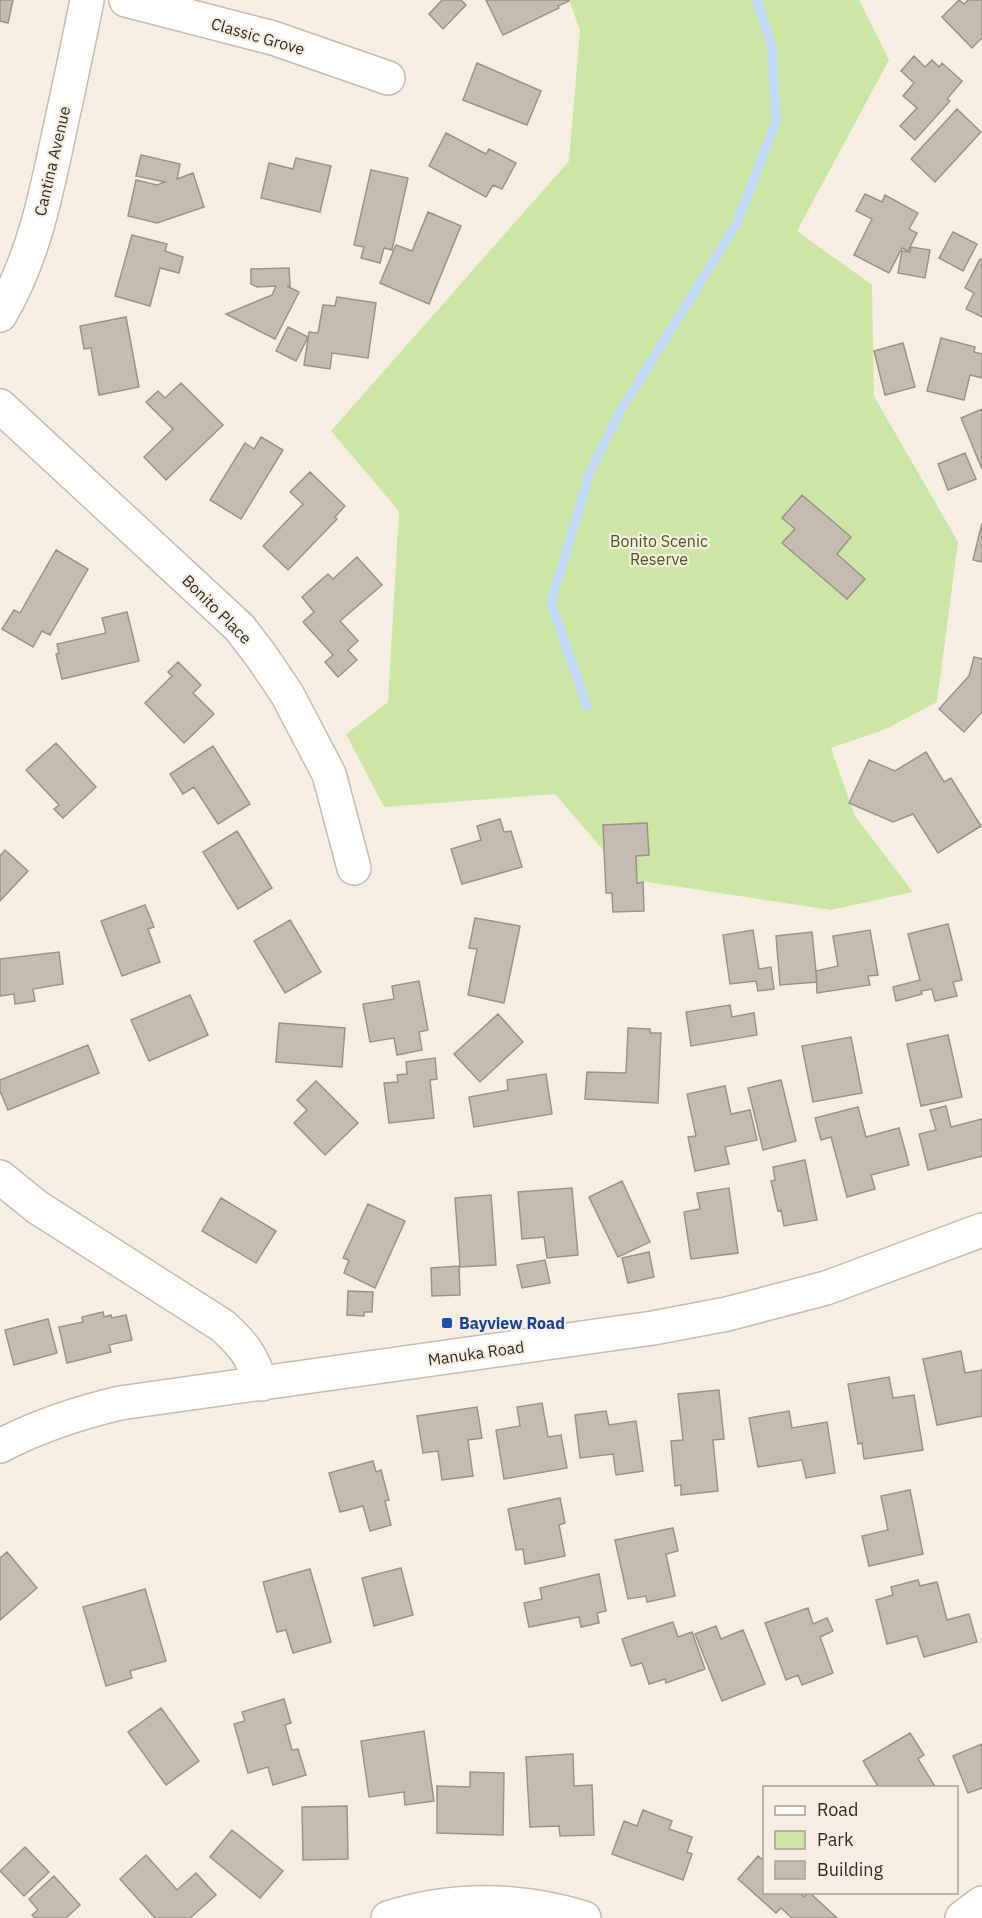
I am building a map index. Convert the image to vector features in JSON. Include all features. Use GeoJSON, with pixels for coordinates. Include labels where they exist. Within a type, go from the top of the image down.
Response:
{"type":"FeatureCollection","features":[{"type":"Feature","properties":{"kind":"street","name":"Cantina Avenue"},"geometry":{"type":"LineString","coordinates":[[0,315],[27,260],[38,224],[87,0]]}},
{"type":"Feature","properties":{"kind":"street","name":"Classic Grove"},"geometry":{"type":"LineString","coordinates":[[126,0],[273,38],[388,78]]}},
{"type":"Feature","properties":{"kind":"street","name":"Bonito Place"},"geometry":{"type":"LineString","coordinates":[[0,406],[240,628],[287,694],[329,774],[354,868]]}},
{"type":"Feature","properties":{"kind":"street"},"geometry":{"type":"LineString","coordinates":[[0,1177],[37,1207],[223,1326],[247,1351],[262,1384]]}},
{"type":"Feature","properties":{"kind":"street","name":"Manuka Road"},"geometry":{"type":"LineString","coordinates":[[0,1446],[56,1421],[120,1403],[653,1328],[727,1314],[826,1288],[982,1230]]}},
{"type":"Feature","properties":{"kind":"street"},"geometry":{"type":"LineString","coordinates":[[388,1918],[430,1906],[495,1903],[543,1907],[584,1918]]}},
{"type":"Feature","properties":{"kind":"street"},"geometry":{"type":"LineString","coordinates":[[962,1918],[982,1903]]}},
{"type":"Feature","properties":{"kind":"green space","name":"Bonito Scenic Reserve"},"geometry":{"type":"Polygon","coordinates":[[[569,0],[859,0],[889,60],[797,231],[872,285],[874,396],[958,542],[937,702],[886,729],[831,748],[855,816],[913,892],[831,910],[628,879],[555,794],[384,807],[346,734],[388,702],[399,511],[331,431],[569,161],[580,30],[569,0]]]}},
{"type":"Feature","properties":{"kind":"building"},"geometry":{"type":"Polygon","coordinates":[[[0,0],[13,0],[8,23],[0,21],[0,0]]]}},
{"type":"Feature","properties":{"kind":"building"},"geometry":{"type":"Polygon","coordinates":[[[442,0],[461,0],[466,5],[443,29],[429,14],[442,0]]]}},
{"type":"Feature","properties":{"kind":"building"},"geometry":{"type":"Polygon","coordinates":[[[486,0],[569,0],[569,1],[503,35],[486,0]]]}},
{"type":"Feature","properties":{"kind":"building"},"geometry":{"type":"Polygon","coordinates":[[[959,0],[964,4],[968,0],[982,0],[982,38],[972,48],[942,17],[959,0]]]}},
{"type":"Feature","properties":{"kind":"building"},"geometry":{"type":"Polygon","coordinates":[[[914,56],[925,67],[932,60],[939,67],[942,63],[962,81],[947,99],[950,101],[915,140],[900,126],[917,108],[903,96],[914,83],[901,71],[914,56]]]}},
{"type":"Feature","properties":{"kind":"building"},"geometry":{"type":"Polygon","coordinates":[[[477,63],[541,91],[527,125],[463,100],[477,63]]]}},
{"type":"Feature","properties":{"kind":"building"},"geometry":{"type":"Polygon","coordinates":[[[957,109],[981,132],[935,182],[911,159],[957,109]]]}},
{"type":"Feature","properties":{"kind":"building"},"geometry":{"type":"Polygon","coordinates":[[[446,133],[486,154],[489,149],[516,163],[502,189],[493,185],[486,197],[429,166],[446,133]]]}},
{"type":"Feature","properties":{"kind":"building"},"geometry":{"type":"Polygon","coordinates":[[[141,155],[180,164],[177,179],[193,173],[204,207],[157,223],[128,216],[136,180],[157,185],[165,182],[136,176],[141,155]]]}},
{"type":"Feature","properties":{"kind":"building"},"geometry":{"type":"Polygon","coordinates":[[[296,158],[331,166],[320,212],[261,198],[269,163],[293,169],[296,158]]]}},
{"type":"Feature","properties":{"kind":"building"},"geometry":{"type":"Polygon","coordinates":[[[371,170],[408,178],[392,250],[384,248],[380,263],[361,258],[364,247],[354,245],[371,170]]]}},
{"type":"Feature","properties":{"kind":"building"},"geometry":{"type":"Polygon","coordinates":[[[865,194],[882,202],[885,195],[918,213],[909,229],[917,233],[908,251],[902,248],[889,273],[854,255],[872,219],[856,211],[865,194]]]}},
{"type":"Feature","properties":{"kind":"building"},"geometry":{"type":"Polygon","coordinates":[[[428,212],[461,226],[429,304],[380,283],[396,245],[412,251],[428,212]]]}},
{"type":"Feature","properties":{"kind":"building"},"geometry":{"type":"Polygon","coordinates":[[[953,232],[977,244],[963,271],[939,258],[953,232]]]}},
{"type":"Feature","properties":{"kind":"building"},"geometry":{"type":"Polygon","coordinates":[[[132,235],[167,244],[165,251],[183,257],[179,273],[160,268],[150,306],[115,296],[132,235]]]}},
{"type":"Feature","properties":{"kind":"building"},"geometry":{"type":"Polygon","coordinates":[[[911,247],[930,250],[925,278],[898,273],[902,251],[910,252],[911,247]]]}},
{"type":"Feature","properties":{"kind":"building"},"geometry":{"type":"Polygon","coordinates":[[[980,259],[982,260],[982,317],[966,309],[974,293],[965,288],[980,259]]]}},
{"type":"Feature","properties":{"kind":"building"},"geometry":{"type":"Polygon","coordinates":[[[289,268],[290,286],[287,286],[299,292],[275,339],[226,314],[272,295],[276,286],[257,287],[251,284],[251,269],[289,268]]]}},
{"type":"Feature","properties":{"kind":"building"},"geometry":{"type":"Polygon","coordinates":[[[337,297],[376,303],[368,358],[332,353],[330,369],[304,365],[309,332],[318,333],[323,305],[335,306],[337,297]]]}},
{"type":"Feature","properties":{"kind":"building"},"geometry":{"type":"Polygon","coordinates":[[[126,317],[139,387],[99,395],[91,348],[84,349],[80,326],[126,317]]]}},
{"type":"Feature","properties":{"kind":"building"},"geometry":{"type":"Polygon","coordinates":[[[288,327],[308,337],[296,361],[276,351],[288,327]]]}},
{"type":"Feature","properties":{"kind":"building"},"geometry":{"type":"Polygon","coordinates":[[[941,338],[975,347],[974,352],[982,354],[982,378],[970,375],[964,400],[927,391],[941,338]]]}},
{"type":"Feature","properties":{"kind":"building"},"geometry":{"type":"Polygon","coordinates":[[[903,343],[915,387],[885,395],[874,351],[903,343]]]}},
{"type":"Feature","properties":{"kind":"building"},"geometry":{"type":"Polygon","coordinates":[[[181,383],[223,425],[166,480],[144,457],[173,429],[146,402],[158,391],[165,398],[181,383]]]}},
{"type":"Feature","properties":{"kind":"building"},"geometry":{"type":"Polygon","coordinates":[[[982,409],[982,469],[961,418],[982,409]]]}},
{"type":"Feature","properties":{"kind":"building"},"geometry":{"type":"Polygon","coordinates":[[[261,437],[283,450],[241,519],[210,500],[245,443],[254,449],[261,437]]]}},
{"type":"Feature","properties":{"kind":"building"},"geometry":{"type":"Polygon","coordinates":[[[965,453],[976,479],[948,490],[938,464],[965,453]]]}},
{"type":"Feature","properties":{"kind":"building"},"geometry":{"type":"Polygon","coordinates":[[[310,472],[345,506],[335,517],[337,519],[288,570],[263,546],[303,504],[290,492],[310,472]]]}},
{"type":"Feature","properties":{"kind":"building"},"geometry":{"type":"Polygon","coordinates":[[[802,495],[851,537],[837,554],[865,579],[847,599],[782,543],[795,529],[782,518],[802,495]]]}},
{"type":"Feature","properties":{"kind":"building"},"geometry":{"type":"Polygon","coordinates":[[[982,523],[982,562],[973,560],[982,523]]]}},
{"type":"Feature","properties":{"kind":"building"},"geometry":{"type":"Polygon","coordinates":[[[56,550],[88,569],[50,635],[42,631],[33,647],[2,629],[14,610],[20,613],[56,550]]]}},
{"type":"Feature","properties":{"kind":"building"},"geometry":{"type":"Polygon","coordinates":[[[357,557],[382,585],[340,621],[358,641],[348,650],[357,660],[338,677],[325,662],[333,655],[303,622],[314,612],[302,597],[328,574],[333,579],[357,557]]]}},
{"type":"Feature","properties":{"kind":"building"},"geometry":{"type":"Polygon","coordinates":[[[127,612],[139,661],[62,679],[56,654],[59,653],[57,644],[106,633],[102,618],[127,612]]]}},
{"type":"Feature","properties":{"kind":"building"},"geometry":{"type":"Polygon","coordinates":[[[974,657],[982,659],[982,712],[964,732],[939,709],[969,676],[974,657]]]}},
{"type":"Feature","properties":{"kind":"building"},"geometry":{"type":"Polygon","coordinates":[[[178,662],[201,685],[193,693],[214,714],[184,743],[145,703],[172,676],[168,672],[178,662]]]}},
{"type":"Feature","properties":{"kind":"building"},"geometry":{"type":"Polygon","coordinates":[[[56,743],[96,787],[63,818],[54,809],[59,805],[26,770],[56,743]]]}},
{"type":"Feature","properties":{"kind":"building"},"geometry":{"type":"Polygon","coordinates":[[[213,746],[250,804],[218,824],[194,787],[183,794],[170,774],[213,746]]]}},
{"type":"Feature","properties":{"kind":"building"},"geometry":{"type":"Polygon","coordinates":[[[926,752],[944,782],[951,778],[981,826],[938,853],[913,814],[893,822],[849,803],[869,760],[895,771],[926,752]]]}},
{"type":"Feature","properties":{"kind":"building"},"geometry":{"type":"Polygon","coordinates":[[[500,819],[504,832],[511,831],[522,867],[462,884],[451,849],[481,840],[477,826],[500,819]]]}},
{"type":"Feature","properties":{"kind":"building"},"geometry":{"type":"Polygon","coordinates":[[[647,823],[649,855],[636,856],[637,883],[643,882],[644,911],[613,912],[612,893],[606,893],[603,825],[647,823]]]}},
{"type":"Feature","properties":{"kind":"building"},"geometry":{"type":"Polygon","coordinates":[[[237,831],[272,888],[238,909],[203,852],[237,831]]]}},
{"type":"Feature","properties":{"kind":"building"},"geometry":{"type":"Polygon","coordinates":[[[5,850],[28,871],[0,901],[0,856],[5,850]]]}},
{"type":"Feature","properties":{"kind":"building"},"geometry":{"type":"Polygon","coordinates":[[[145,905],[154,927],[148,929],[160,962],[122,976],[101,921],[145,905]]]}},
{"type":"Feature","properties":{"kind":"building"},"geometry":{"type":"Polygon","coordinates":[[[475,918],[520,926],[504,1003],[468,995],[477,949],[469,948],[475,918]]]}},
{"type":"Feature","properties":{"kind":"building"},"geometry":{"type":"Polygon","coordinates":[[[290,920],[321,972],[285,993],[254,941],[290,920]]]}},
{"type":"Feature","properties":{"kind":"building"},"geometry":{"type":"Polygon","coordinates":[[[948,924],[962,980],[953,982],[957,996],[935,1001],[932,989],[896,1001],[893,987],[920,980],[908,934],[948,924]]]}},
{"type":"Feature","properties":{"kind":"building"},"geometry":{"type":"Polygon","coordinates":[[[753,930],[759,969],[771,967],[774,989],[758,991],[756,981],[730,984],[723,935],[753,930]]]}},
{"type":"Feature","properties":{"kind":"building"},"geometry":{"type":"Polygon","coordinates":[[[870,930],[878,975],[868,976],[870,985],[817,993],[816,971],[838,966],[833,936],[870,930]]]}},
{"type":"Feature","properties":{"kind":"building"},"geometry":{"type":"Polygon","coordinates":[[[812,932],[817,982],[780,985],[776,936],[812,932]]]}},
{"type":"Feature","properties":{"kind":"building"},"geometry":{"type":"Polygon","coordinates":[[[59,952],[63,984],[33,989],[35,1001],[15,1004],[14,994],[0,996],[0,959],[59,952]]]}},
{"type":"Feature","properties":{"kind":"building"},"geometry":{"type":"Polygon","coordinates":[[[419,981],[428,1030],[419,1032],[422,1050],[397,1055],[394,1038],[370,1042],[363,1004],[394,999],[392,986],[419,981]]]}},
{"type":"Feature","properties":{"kind":"building"},"geometry":{"type":"Polygon","coordinates":[[[190,995],[208,1035],[149,1061],[131,1020],[190,995]]]}},
{"type":"Feature","properties":{"kind":"building"},"geometry":{"type":"Polygon","coordinates":[[[730,1005],[732,1017],[754,1013],[757,1035],[691,1046],[686,1012],[730,1005]]]}},
{"type":"Feature","properties":{"kind":"building"},"geometry":{"type":"Polygon","coordinates":[[[498,1014],[523,1042],[480,1082],[454,1054],[498,1014]]]}},
{"type":"Feature","properties":{"kind":"building"},"geometry":{"type":"Polygon","coordinates":[[[279,1023],[345,1028],[342,1067],[276,1062],[279,1023]]]}},
{"type":"Feature","properties":{"kind":"building"},"geometry":{"type":"Polygon","coordinates":[[[628,1028],[650,1029],[650,1033],[661,1033],[658,1103],[585,1099],[587,1072],[626,1073],[628,1028]]]}},
{"type":"Feature","properties":{"kind":"building"},"geometry":{"type":"Polygon","coordinates":[[[948,1035],[962,1097],[921,1106],[907,1044],[948,1035]]]}},
{"type":"Feature","properties":{"kind":"building"},"geometry":{"type":"Polygon","coordinates":[[[851,1037],[862,1093],[813,1102],[802,1046],[851,1037]]]}},
{"type":"Feature","properties":{"kind":"building"},"geometry":{"type":"Polygon","coordinates":[[[88,1045],[99,1073],[8,1110],[0,1091],[0,1080],[88,1045]]]}},
{"type":"Feature","properties":{"kind":"building"},"geometry":{"type":"Polygon","coordinates":[[[435,1058],[437,1079],[430,1080],[434,1118],[389,1123],[384,1083],[398,1082],[397,1075],[407,1074],[406,1062],[435,1058]]]}},
{"type":"Feature","properties":{"kind":"building"},"geometry":{"type":"Polygon","coordinates":[[[546,1074],[552,1114],[474,1127],[469,1097],[508,1090],[507,1080],[546,1074]]]}},
{"type":"Feature","properties":{"kind":"building"},"geometry":{"type":"Polygon","coordinates":[[[781,1080],[796,1141],[763,1150],[748,1088],[781,1080]]]}},
{"type":"Feature","properties":{"kind":"building"},"geometry":{"type":"Polygon","coordinates":[[[316,1081],[358,1123],[325,1155],[294,1123],[307,1110],[297,1100],[316,1081]]]}},
{"type":"Feature","properties":{"kind":"building"},"geometry":{"type":"Polygon","coordinates":[[[725,1086],[731,1114],[750,1110],[757,1140],[725,1147],[729,1164],[695,1171],[688,1137],[696,1136],[687,1094],[725,1086]]]}},
{"type":"Feature","properties":{"kind":"building"},"geometry":{"type":"Polygon","coordinates":[[[946,1106],[951,1127],[982,1119],[982,1156],[928,1170],[919,1134],[936,1130],[930,1110],[946,1106]]]}},
{"type":"Feature","properties":{"kind":"building"},"geometry":{"type":"Polygon","coordinates":[[[858,1107],[866,1137],[899,1128],[909,1165],[871,1175],[875,1189],[847,1197],[831,1137],[821,1140],[815,1118],[858,1107]]]}},
{"type":"Feature","properties":{"kind":"building"},"geometry":{"type":"Polygon","coordinates":[[[805,1160],[817,1220],[784,1226],[771,1181],[775,1180],[773,1167],[805,1160]]]}},
{"type":"Feature","properties":{"kind":"building"},"geometry":{"type":"Polygon","coordinates":[[[622,1181],[650,1242],[618,1257],[589,1197],[622,1181]]]}},
{"type":"Feature","properties":{"kind":"building"},"geometry":{"type":"Polygon","coordinates":[[[572,1188],[578,1255],[547,1258],[544,1237],[522,1239],[518,1192],[572,1188]]]}},
{"type":"Feature","properties":{"kind":"building"},"geometry":{"type":"Polygon","coordinates":[[[729,1188],[738,1253],[691,1259],[684,1212],[700,1209],[697,1193],[729,1188]]]}},
{"type":"Feature","properties":{"kind":"building"},"geometry":{"type":"Polygon","coordinates":[[[491,1195],[496,1265],[460,1267],[455,1198],[491,1195]]]}},
{"type":"Feature","properties":{"kind":"building"},"geometry":{"type":"Polygon","coordinates":[[[221,1198],[276,1231],[256,1263],[202,1231],[221,1198]]]}},
{"type":"Feature","properties":{"kind":"building"},"geometry":{"type":"Polygon","coordinates":[[[368,1204],[405,1221],[375,1288],[344,1273],[349,1260],[343,1258],[368,1204]]]}},
{"type":"Feature","properties":{"kind":"building"},"geometry":{"type":"Polygon","coordinates":[[[649,1252],[654,1277],[628,1283],[622,1258],[649,1252]]]}},
{"type":"Feature","properties":{"kind":"building"},"geometry":{"type":"Polygon","coordinates":[[[545,1260],[550,1283],[522,1288],[517,1265],[545,1260]]]}},
{"type":"Feature","properties":{"kind":"building"},"geometry":{"type":"Polygon","coordinates":[[[459,1266],[460,1295],[432,1296],[431,1268],[459,1266]]]}},
{"type":"Feature","properties":{"kind":"building"},"geometry":{"type":"Polygon","coordinates":[[[348,1291],[373,1292],[372,1312],[364,1312],[364,1316],[347,1315],[348,1291]]]}},
{"type":"Feature","properties":{"kind":"building"},"geometry":{"type":"Polygon","coordinates":[[[103,1312],[104,1317],[126,1315],[132,1340],[109,1345],[111,1352],[67,1363],[59,1327],[83,1322],[82,1317],[103,1312]]]}},
{"type":"Feature","properties":{"kind":"building"},"geometry":{"type":"Polygon","coordinates":[[[48,1319],[57,1353],[14,1365],[5,1330],[48,1319]]]}},
{"type":"Feature","properties":{"kind":"building"},"geometry":{"type":"Polygon","coordinates":[[[961,1351],[965,1373],[982,1370],[982,1416],[937,1425],[923,1359],[961,1351]]]}},
{"type":"Feature","properties":{"kind":"building"},"geometry":{"type":"Polygon","coordinates":[[[889,1377],[893,1398],[914,1395],[923,1450],[864,1459],[862,1443],[858,1444],[848,1384],[889,1377]]]}},
{"type":"Feature","properties":{"kind":"building"},"geometry":{"type":"Polygon","coordinates":[[[719,1390],[724,1439],[713,1440],[718,1491],[681,1495],[681,1485],[675,1486],[671,1441],[683,1440],[678,1394],[719,1390]]]}},
{"type":"Feature","properties":{"kind":"building"},"geometry":{"type":"Polygon","coordinates":[[[542,1403],[548,1437],[561,1435],[567,1468],[504,1479],[496,1430],[520,1426],[517,1407],[542,1403]]]}},
{"type":"Feature","properties":{"kind":"building"},"geometry":{"type":"Polygon","coordinates":[[[477,1407],[482,1438],[468,1440],[473,1476],[442,1480],[438,1451],[423,1453],[417,1416],[477,1407]]]}},
{"type":"Feature","properties":{"kind":"building"},"geometry":{"type":"Polygon","coordinates":[[[606,1411],[609,1425],[636,1421],[643,1471],[616,1475],[613,1454],[580,1458],[575,1415],[606,1411]]]}},
{"type":"Feature","properties":{"kind":"building"},"geometry":{"type":"Polygon","coordinates":[[[789,1411],[792,1428],[827,1422],[835,1473],[806,1478],[802,1460],[758,1467],[749,1418],[789,1411]]]}},
{"type":"Feature","properties":{"kind":"building"},"geometry":{"type":"Polygon","coordinates":[[[373,1461],[376,1472],[381,1470],[389,1500],[385,1501],[391,1525],[370,1531],[363,1506],[340,1512],[329,1473],[373,1461]]]}},
{"type":"Feature","properties":{"kind":"building"},"geometry":{"type":"Polygon","coordinates":[[[910,1490],[923,1554],[869,1566],[862,1536],[888,1530],[881,1496],[910,1490]]]}},
{"type":"Feature","properties":{"kind":"building"},"geometry":{"type":"Polygon","coordinates":[[[560,1498],[565,1523],[559,1525],[565,1556],[525,1564],[523,1549],[516,1550],[508,1509],[560,1498]]]}},
{"type":"Feature","properties":{"kind":"building"},"geometry":{"type":"Polygon","coordinates":[[[673,1528],[678,1551],[666,1554],[675,1596],[647,1602],[646,1596],[628,1599],[615,1540],[673,1528]]]}},
{"type":"Feature","properties":{"kind":"building"},"geometry":{"type":"Polygon","coordinates":[[[7,1552],[37,1588],[0,1620],[0,1558],[7,1552]]]}},
{"type":"Feature","properties":{"kind":"building"},"geometry":{"type":"Polygon","coordinates":[[[401,1568],[413,1615],[374,1626],[362,1578],[401,1568]]]}},
{"type":"Feature","properties":{"kind":"building"},"geometry":{"type":"Polygon","coordinates":[[[310,1569],[331,1642],[293,1653],[286,1630],[277,1632],[263,1582],[310,1569]]]}},
{"type":"Feature","properties":{"kind":"building"},"geometry":{"type":"Polygon","coordinates":[[[599,1574],[606,1611],[597,1613],[599,1623],[581,1627],[579,1617],[529,1627],[524,1603],[542,1599],[540,1588],[599,1574]]]}},
{"type":"Feature","properties":{"kind":"building"},"geometry":{"type":"Polygon","coordinates":[[[918,1580],[920,1586],[937,1582],[947,1620],[969,1614],[977,1642],[924,1657],[917,1636],[887,1644],[876,1600],[893,1595],[891,1587],[918,1580]]]}},
{"type":"Feature","properties":{"kind":"building"},"geometry":{"type":"Polygon","coordinates":[[[145,1589],[166,1661],[130,1671],[132,1678],[106,1686],[83,1607],[145,1589]]]}},
{"type":"Feature","properties":{"kind":"building"},"geometry":{"type":"Polygon","coordinates":[[[808,1608],[813,1624],[827,1618],[833,1631],[820,1637],[833,1673],[802,1685],[798,1675],[786,1680],[765,1623],[808,1608]]]}},
{"type":"Feature","properties":{"kind":"building"},"geometry":{"type":"Polygon","coordinates":[[[673,1622],[678,1637],[692,1632],[705,1669],[666,1683],[665,1679],[649,1684],[642,1663],[631,1666],[622,1639],[673,1622]]]}},
{"type":"Feature","properties":{"kind":"building"},"geometry":{"type":"Polygon","coordinates":[[[716,1626],[721,1639],[743,1630],[765,1684],[722,1701],[695,1634],[716,1626]]]}},
{"type":"Feature","properties":{"kind":"building"},"geometry":{"type":"Polygon","coordinates":[[[284,1699],[291,1723],[285,1725],[292,1750],[298,1749],[306,1775],[273,1785],[268,1767],[248,1773],[234,1724],[245,1721],[242,1712],[284,1699]]]}},
{"type":"Feature","properties":{"kind":"building"},"geometry":{"type":"Polygon","coordinates":[[[161,1708],[199,1761],[166,1785],[128,1732],[161,1708]]]}},
{"type":"Feature","properties":{"kind":"building"},"geometry":{"type":"Polygon","coordinates":[[[424,1731],[434,1801],[405,1805],[404,1792],[369,1797],[361,1741],[424,1731]]]}},
{"type":"Feature","properties":{"kind":"building"},"geometry":{"type":"Polygon","coordinates":[[[910,1733],[924,1755],[918,1759],[935,1786],[878,1786],[863,1761],[910,1733]]]}},
{"type":"Feature","properties":{"kind":"building"},"geometry":{"type":"Polygon","coordinates":[[[982,1744],[982,1788],[968,1793],[953,1756],[982,1744]]]}},
{"type":"Feature","properties":{"kind":"building"},"geometry":{"type":"Polygon","coordinates":[[[573,1754],[574,1786],[592,1785],[594,1835],[560,1836],[559,1826],[530,1827],[526,1757],[573,1754]]]}},
{"type":"Feature","properties":{"kind":"building"},"geometry":{"type":"Polygon","coordinates":[[[470,1772],[504,1773],[503,1835],[437,1833],[437,1786],[470,1787],[470,1772]]]}},
{"type":"Feature","properties":{"kind":"building"},"geometry":{"type":"Polygon","coordinates":[[[347,1806],[348,1859],[303,1860],[302,1807],[347,1806]]]}},
{"type":"Feature","properties":{"kind":"building"},"geometry":{"type":"Polygon","coordinates":[[[643,1810],[672,1821],[669,1829],[692,1837],[687,1852],[692,1854],[683,1880],[612,1854],[624,1821],[637,1826],[643,1810]]]}},
{"type":"Feature","properties":{"kind":"building"},"geometry":{"type":"Polygon","coordinates":[[[232,1830],[283,1871],[260,1898],[210,1857],[232,1830]]]}},
{"type":"Feature","properties":{"kind":"building"},"geometry":{"type":"Polygon","coordinates":[[[25,1847],[49,1872],[24,1896],[0,1871],[25,1847]]]}},
{"type":"Feature","properties":{"kind":"building"},"geometry":{"type":"Polygon","coordinates":[[[146,1855],[177,1890],[196,1873],[216,1895],[190,1918],[155,1918],[120,1879],[146,1855]]]}},
{"type":"Feature","properties":{"kind":"building"},"geometry":{"type":"Polygon","coordinates":[[[758,1856],[763,1860],[763,1894],[801,1894],[804,1897],[811,1894],[837,1918],[792,1918],[781,1908],[776,1913],[738,1879],[758,1856]]]}},
{"type":"Feature","properties":{"kind":"building"},"geometry":{"type":"Polygon","coordinates":[[[54,1876],[80,1905],[66,1918],[35,1918],[32,1915],[38,1910],[29,1899],[54,1876]]]}},
{"type":"Feature","properties":{"kind":"waterway"},"geometry":{"type":"LineString","coordinates":[[587,706],[551,603],[590,472],[618,415],[737,223],[776,121],[772,47],[757,0]]}},
{"type":"Feature","properties":{"kind":"place","name":"Bayview Road"},"geometry":{"type":"Point","coordinates":[447,1323]}}]}
